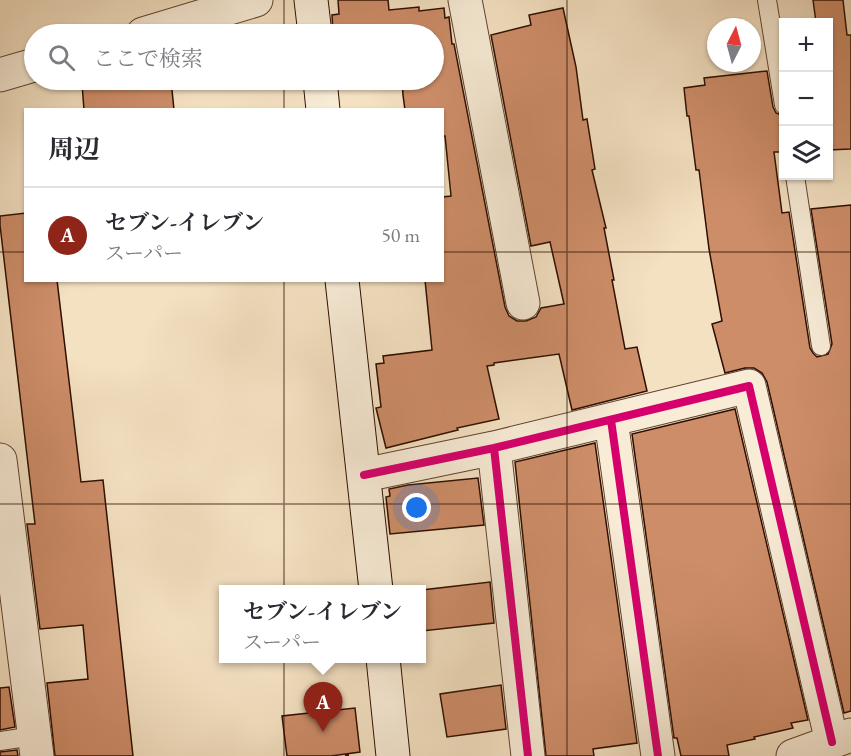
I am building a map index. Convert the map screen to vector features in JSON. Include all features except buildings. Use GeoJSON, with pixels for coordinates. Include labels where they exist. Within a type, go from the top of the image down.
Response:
{"type":"FeatureCollection","features":[{"type":"Feature","properties":{"kind":"street"},"geometry":{"type":"LineString","coordinates":[[176,24],[256,0]]}},
{"type":"Feature","properties":{"kind":"street"},"geometry":{"type":"LineString","coordinates":[[311,0],[314,24]]}},
{"type":"Feature","properties":{"kind":"street"},"geometry":{"type":"LineString","coordinates":[[465,0],[523,303]]}},
{"type":"Feature","properties":{"kind":"street"},"geometry":{"type":"LineString","coordinates":[[0,75],[24,68]]}},
{"type":"Feature","properties":{"kind":"street"},"geometry":{"type":"LineString","coordinates":[[321,90],[323,108]]}},
{"type":"Feature","properties":{"kind":"street"},"geometry":{"type":"LineString","coordinates":[[342,282],[375,585]]}},
{"type":"Feature","properties":{"kind":"street"},"geometry":{"type":"LineString","coordinates":[[364,475],[494,448],[750,386],[841,738],[793,756]]}},
{"type":"Feature","properties":{"kind":"street"},"geometry":{"type":"LineString","coordinates":[[611,420],[658,756]]}},
{"type":"Feature","properties":{"kind":"street"},"geometry":{"type":"LineString","coordinates":[[494,448],[528,756]]}},
{"type":"Feature","properties":{"kind":"street"},"geometry":{"type":"LineString","coordinates":[[0,460],[36,746]]}},
{"type":"Feature","properties":{"kind":"street"},"geometry":{"type":"LineString","coordinates":[[384,663],[393,756]]}},
{"type":"Feature","properties":{"kind":"lane"},"geometry":{"type":"LineString","coordinates":[[767,0],[779,79]]}},
{"type":"Feature","properties":{"kind":"lane"},"geometry":{"type":"LineString","coordinates":[[796,180],[821,346]]}},
{"type":"Feature","properties":{"kind":"lane"},"geometry":{"type":"LineString","coordinates":[[0,741],[36,746]]}},
{"type":"Feature","properties":{"kind":"cycle path"},"geometry":{"type":"LineString","coordinates":[[364,475],[494,448],[749,386],[832,742]]}},
{"type":"Feature","properties":{"kind":"cycle path"},"geometry":{"type":"LineString","coordinates":[[611,420],[658,756]]}},
{"type":"Feature","properties":{"kind":"cycle path"},"geometry":{"type":"LineString","coordinates":[[494,448],[528,756]]}},
{"type":"Feature","properties":{"kind":"place","name":"セブン-イレブン"},"geometry":{"type":"Point","coordinates":[323,732]}}]}
